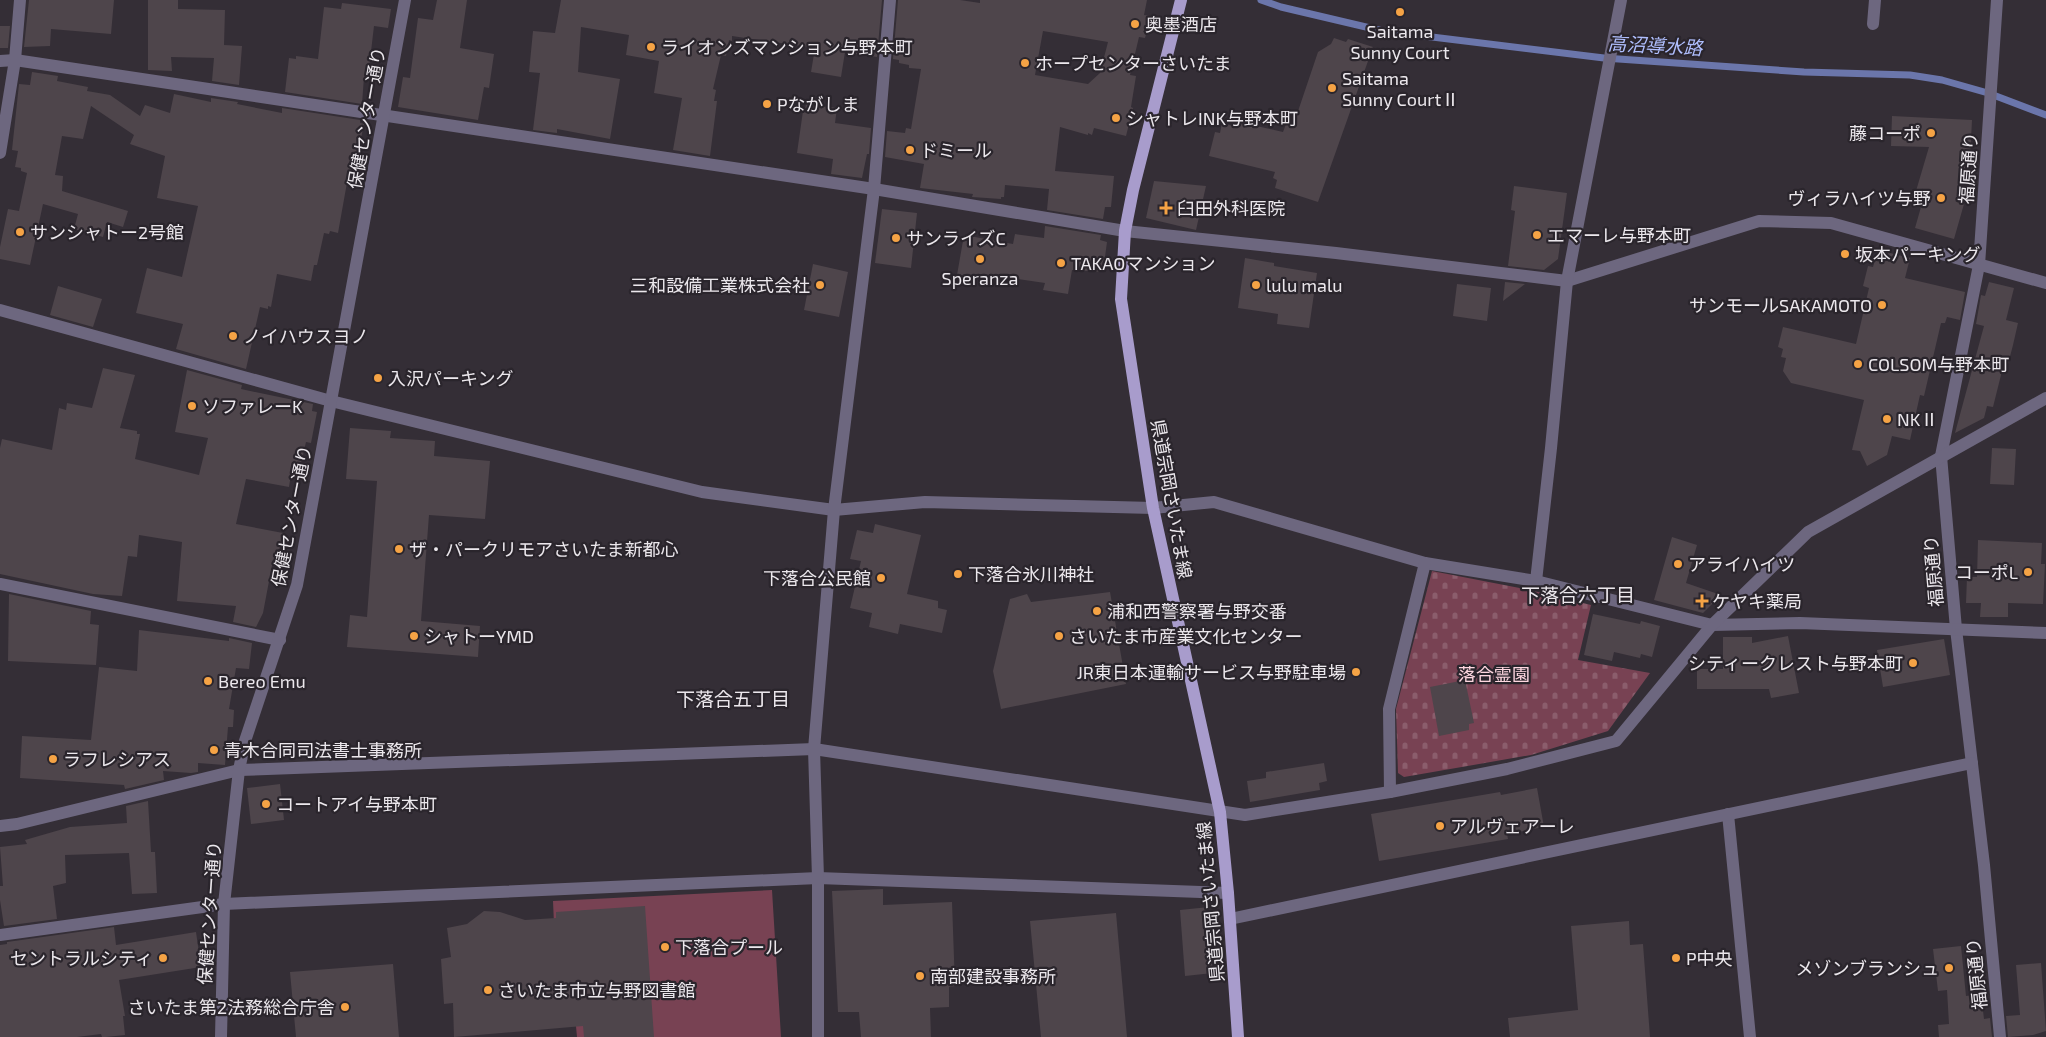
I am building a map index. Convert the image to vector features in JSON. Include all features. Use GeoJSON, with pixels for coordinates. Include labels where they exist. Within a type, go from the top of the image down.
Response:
{"type":"FeatureCollection","features":[{"type":"Feature","properties":{"kind":"main road","name":"県道宗岡さいたま線"},"geometry":{"type":"LineString","coordinates":[[1181,0],[1133,190],[1125,231],[1121,299],[1153,508],[1220,812],[1228,893],[1238,1037]]}},
{"type":"Feature","properties":{"kind":"street"},"geometry":{"type":"LineString","coordinates":[[0,153],[15,60],[20,0]]}},
{"type":"Feature","properties":{"kind":"street","name":"保健センター通り"},"geometry":{"type":"LineString","coordinates":[[221,1037],[224,904],[239,770],[245,740],[297,585],[385,117],[405,0]]}},
{"type":"Feature","properties":{"kind":"street"},"geometry":{"type":"LineString","coordinates":[[818,1037],[818,878],[814,749],[834,510],[874,189],[890,0]]}},
{"type":"Feature","properties":{"kind":"street"},"geometry":{"type":"LineString","coordinates":[[1536,581],[1567,281],[1606,70],[1621,0]]}},
{"type":"Feature","properties":{"kind":"street"},"geometry":{"type":"LineString","coordinates":[[1873,24],[1874,0]]}},
{"type":"Feature","properties":{"kind":"street","name":"福原通り"},"geometry":{"type":"LineString","coordinates":[[1997,0],[1979,265],[1941,456],[1956,629],[1984,865],[2000,1037]]}},
{"type":"Feature","properties":{"kind":"street"},"geometry":{"type":"LineString","coordinates":[[0,61],[15,60],[874,189],[1125,231],[1336,253],[1567,281],[1758,221],[1831,223],[2046,283]]}},
{"type":"Feature","properties":{"kind":"street"},"geometry":{"type":"LineString","coordinates":[[0,310],[331,401],[702,492],[834,510],[925,502],[1153,508],[1214,502],[1425,562],[1536,581],[1712,625],[1800,623],[2046,633]]}},
{"type":"Feature","properties":{"kind":"street"},"geometry":{"type":"LineString","coordinates":[[0,826],[17,824],[239,770],[814,749],[1245,815],[1390,792],[1507,769],[1616,741],[1712,625],[1808,532],[2046,398]]}},
{"type":"Feature","properties":{"kind":"street"},"geometry":{"type":"LineString","coordinates":[[1390,792],[1390,709],[1425,562]]}},
{"type":"Feature","properties":{"kind":"street"},"geometry":{"type":"LineString","coordinates":[[0,584],[280,640]]}},
{"type":"Feature","properties":{"kind":"street"},"geometry":{"type":"LineString","coordinates":[[1230,919],[1972,764]]}},
{"type":"Feature","properties":{"kind":"street"},"geometry":{"type":"LineString","coordinates":[[1728,814],[1750,1037]]}},
{"type":"Feature","properties":{"kind":"street"},"geometry":{"type":"LineString","coordinates":[[0,935],[224,904],[818,878],[1228,893]]}},
{"type":"Feature","properties":{"kind":"green space","name":"落合霊園"},"geometry":{"type":"Polygon","coordinates":[[[1432,571],[1530,590],[1591,605],[1578,660],[1650,673],[1608,731],[1531,755],[1404,777],[1398,773],[1396,709],[1432,571]]]}},
{"type":"Feature","properties":{"kind":"green space","name":"下落合プール"},"geometry":{"type":"Polygon","coordinates":[[[772,890],[781,1037],[577,1037],[573,994],[557,993],[553,901],[772,890]]]}},
{"type":"Feature","properties":{"kind":"building"},"geometry":{"type":"Polygon","coordinates":[[[29,0],[114,0],[111,34],[51,29],[50,46],[24,47],[29,0]]]}},
{"type":"Feature","properties":{"kind":"building"},"geometry":{"type":"Polygon","coordinates":[[[148,0],[178,0],[178,9],[225,10],[224,45],[242,46],[239,85],[212,81],[214,58],[171,57],[172,71],[148,70],[148,0]]]}},
{"type":"Feature","properties":{"kind":"building"},"geometry":{"type":"Polygon","coordinates":[[[437,0],[467,0],[460,48],[494,54],[489,88],[484,87],[478,120],[398,107],[403,77],[410,78],[418,18],[433,20],[437,0]]]}},
{"type":"Feature","properties":{"kind":"building"},"geometry":{"type":"Polygon","coordinates":[[[561,0],[882,0],[877,57],[845,52],[841,77],[811,72],[815,48],[732,36],[732,41],[729,40],[726,56],[721,55],[713,89],[716,90],[714,101],[717,101],[710,156],[673,150],[682,98],[654,93],[659,61],[626,55],[629,35],[581,27],[578,72],[620,79],[610,139],[557,129],[557,133],[533,130],[540,73],[529,72],[533,31],[555,33],[561,0]]]}},
{"type":"Feature","properties":{"kind":"building"},"geometry":{"type":"Polygon","coordinates":[[[898,0],[960,0],[980,3],[980,0],[1147,0],[1144,15],[1151,16],[1145,38],[1139,37],[1130,75],[1136,76],[1131,107],[1133,108],[1126,136],[1094,128],[1092,135],[1088,133],[1088,135],[1060,127],[1055,171],[1114,176],[1111,207],[1105,207],[1103,219],[1047,210],[1049,189],[1005,185],[1004,197],[1001,197],[1001,199],[972,197],[973,194],[920,188],[924,164],[885,157],[887,131],[905,133],[906,128],[911,129],[921,69],[909,68],[909,65],[899,63],[899,60],[893,59],[898,0]],[[1043,31],[1035,75],[1088,84],[1100,73],[1108,42],[1043,31]]]}},
{"type":"Feature","properties":{"kind":"building"},"geometry":{"type":"Polygon","coordinates":[[[342,3],[391,9],[388,28],[374,26],[368,77],[364,77],[362,104],[285,92],[289,58],[296,59],[296,56],[318,59],[324,7],[341,9],[342,3]]]}},
{"type":"Feature","properties":{"kind":"building"},"geometry":{"type":"Polygon","coordinates":[[[0,26],[10,26],[8,48],[0,48],[0,26]]]}},
{"type":"Feature","properties":{"kind":"building","name":"Saitama Sunny CourtⅡ"},"geometry":{"type":"Polygon","coordinates":[[[1334,38],[1346,42],[1348,39],[1373,47],[1318,202],[1275,188],[1277,180],[1273,178],[1275,172],[1209,156],[1215,132],[1220,133],[1222,123],[1233,126],[1234,121],[1283,132],[1286,124],[1293,126],[1318,52],[1331,44],[1334,38]]]}},
{"type":"Feature","properties":{"kind":"building"},"geometry":{"type":"Polygon","coordinates":[[[32,72],[58,76],[57,81],[88,87],[87,91],[110,95],[140,116],[145,105],[170,113],[174,94],[211,102],[211,98],[238,102],[237,104],[282,113],[282,108],[360,120],[360,123],[364,124],[353,178],[348,177],[338,233],[330,231],[329,234],[324,233],[317,265],[314,265],[311,281],[277,274],[271,307],[268,306],[268,309],[260,307],[246,369],[176,349],[183,324],[136,313],[147,268],[182,277],[198,206],[157,198],[165,156],[130,144],[134,135],[91,106],[83,139],[62,136],[55,175],[63,176],[62,191],[128,211],[123,227],[107,222],[103,237],[74,229],[78,214],[43,204],[30,265],[0,259],[0,247],[8,209],[19,211],[27,173],[21,171],[21,168],[15,167],[18,151],[12,150],[19,84],[30,85],[32,72]]]}},
{"type":"Feature","properties":{"kind":"building"},"geometry":{"type":"Polygon","coordinates":[[[806,104],[837,108],[835,123],[871,128],[869,154],[867,154],[862,178],[831,174],[833,159],[797,153],[803,111],[805,111],[806,104]]]}},
{"type":"Feature","properties":{"kind":"building"},"geometry":{"type":"Polygon","coordinates":[[[1892,116],[1972,120],[1970,159],[1957,202],[1964,204],[1954,239],[1915,228],[1925,193],[1916,191],[1929,147],[1891,146],[1892,116]]]}},
{"type":"Feature","properties":{"kind":"building"},"geometry":{"type":"Polygon","coordinates":[[[1154,181],[1206,186],[1196,230],[1146,218],[1154,181]]]}},
{"type":"Feature","properties":{"kind":"building","name":"エマーレ与野本町"},"geometry":{"type":"Polygon","coordinates":[[[1514,186],[1567,193],[1558,259],[1544,270],[1508,266],[1515,211],[1511,210],[1514,186]]]}},
{"type":"Feature","properties":{"kind":"building","name":"サンライズC"},"geometry":{"type":"Polygon","coordinates":[[[882,209],[917,213],[911,268],[875,263],[882,209]]]}},
{"type":"Feature","properties":{"kind":"building"},"geometry":{"type":"Polygon","coordinates":[[[1045,226],[1101,235],[1100,240],[1107,242],[1103,272],[1072,270],[1068,294],[1043,290],[1045,283],[997,276],[996,282],[957,275],[964,235],[1013,244],[1015,234],[1044,238],[1045,226]]]}},
{"type":"Feature","properties":{"kind":"building"},"geometry":{"type":"Polygon","coordinates":[[[1878,250],[1910,258],[1905,278],[1965,292],[1960,320],[1947,317],[1945,323],[1941,323],[1924,396],[1920,395],[1910,440],[1892,436],[1887,455],[1867,466],[1860,451],[1852,450],[1864,400],[1791,383],[1783,371],[1786,358],[1781,357],[1783,349],[1778,347],[1783,327],[1856,344],[1869,288],[1863,286],[1868,266],[1873,267],[1878,250]]]}},
{"type":"Feature","properties":{"kind":"building"},"geometry":{"type":"Polygon","coordinates":[[[1245,258],[1274,263],[1274,266],[1317,273],[1309,328],[1277,324],[1278,314],[1238,308],[1245,258]]]}},
{"type":"Feature","properties":{"kind":"building"},"geometry":{"type":"Polygon","coordinates":[[[813,264],[848,272],[839,317],[804,310],[813,264]]]}},
{"type":"Feature","properties":{"kind":"building"},"geometry":{"type":"Polygon","coordinates":[[[1505,282],[1525,284],[1503,301],[1505,282]]]}},
{"type":"Feature","properties":{"kind":"building"},"geometry":{"type":"Polygon","coordinates":[[[1989,282],[2014,288],[2006,320],[2018,323],[2007,368],[2003,367],[1993,407],[1987,406],[1984,418],[1955,433],[1984,326],[1976,324],[1981,295],[1985,296],[1989,282]]]}},
{"type":"Feature","properties":{"kind":"building"},"geometry":{"type":"Polygon","coordinates":[[[1457,284],[1491,288],[1487,321],[1453,316],[1457,284]]]}},
{"type":"Feature","properties":{"kind":"building"},"geometry":{"type":"Polygon","coordinates":[[[58,286],[102,299],[93,327],[50,315],[58,286]]]}},
{"type":"Feature","properties":{"kind":"building"},"geometry":{"type":"Polygon","coordinates":[[[103,368],[135,375],[120,428],[137,431],[137,434],[140,434],[135,459],[199,475],[208,438],[175,432],[187,370],[242,385],[241,389],[313,404],[312,411],[317,412],[311,443],[306,442],[300,468],[292,467],[289,487],[246,479],[236,524],[283,533],[277,561],[273,560],[263,613],[256,627],[233,622],[236,606],[177,601],[182,542],[139,535],[137,557],[128,556],[122,596],[93,594],[0,574],[0,448],[2,439],[52,450],[59,408],[66,410],[67,403],[92,408],[103,368]]]}},
{"type":"Feature","properties":{"kind":"building"},"geometry":{"type":"Polygon","coordinates":[[[350,428],[391,431],[390,438],[435,441],[434,456],[490,461],[485,519],[429,515],[421,621],[480,626],[478,657],[347,647],[350,615],[367,617],[377,481],[346,479],[350,428]]]}},
{"type":"Feature","properties":{"kind":"building"},"geometry":{"type":"Polygon","coordinates":[[[1992,448],[2016,449],[2014,485],[1990,484],[1992,448]]]}},
{"type":"Feature","properties":{"kind":"building"},"geometry":{"type":"Polygon","coordinates":[[[875,524],[921,535],[907,594],[938,601],[938,608],[947,610],[942,633],[900,624],[898,634],[869,627],[872,613],[850,608],[861,561],[850,559],[857,530],[873,533],[875,524]]]}},
{"type":"Feature","properties":{"kind":"building","name":"アライハイツ"},"geometry":{"type":"Polygon","coordinates":[[[1672,537],[1697,545],[1686,583],[1721,595],[1703,613],[1654,600],[1672,537]]]}},
{"type":"Feature","properties":{"kind":"building"},"geometry":{"type":"Polygon","coordinates":[[[1978,540],[2042,543],[2041,564],[2045,564],[2043,604],[2008,603],[2008,617],[1980,617],[1981,603],[1966,603],[1967,577],[1977,577],[1978,540]]]}},
{"type":"Feature","properties":{"kind":"building","name":"さいたま市産業文化センター"},"geometry":{"type":"Polygon","coordinates":[[[1110,592],[1126,684],[1001,709],[993,671],[1010,599],[1027,594],[1031,602],[1110,592]]]}},
{"type":"Feature","properties":{"kind":"building"},"geometry":{"type":"Polygon","coordinates":[[[9,594],[91,611],[90,624],[99,625],[96,665],[8,661],[9,594]]]}},
{"type":"Feature","properties":{"kind":"building"},"geometry":{"type":"Polygon","coordinates":[[[1593,614],[1640,624],[1641,621],[1660,626],[1652,657],[1641,654],[1640,658],[1614,652],[1612,661],[1584,655],[1593,614]]]}},
{"type":"Feature","properties":{"kind":"building"},"geometry":{"type":"Polygon","coordinates":[[[139,630],[229,641],[229,638],[252,643],[249,669],[236,668],[229,709],[234,710],[233,727],[228,727],[225,765],[198,763],[198,772],[191,773],[163,771],[164,780],[125,789],[124,785],[20,778],[22,736],[91,740],[99,667],[137,671],[139,630]]]}},
{"type":"Feature","properties":{"kind":"building"},"geometry":{"type":"Polygon","coordinates":[[[1788,636],[1799,693],[1771,698],[1769,689],[1697,689],[1697,669],[1723,669],[1723,637],[1752,637],[1752,643],[1788,636]]]}},
{"type":"Feature","properties":{"kind":"building","name":"シティークレスト与野本町"},"geometry":{"type":"Polygon","coordinates":[[[1944,639],[1950,675],[1883,687],[1877,650],[1944,639]]]}},
{"type":"Feature","properties":{"kind":"building"},"geometry":{"type":"Polygon","coordinates":[[[1465,680],[1474,723],[1469,724],[1469,730],[1439,736],[1430,687],[1465,680]]]}},
{"type":"Feature","properties":{"kind":"building"},"geometry":{"type":"Polygon","coordinates":[[[1324,763],[1327,781],[1319,783],[1320,790],[1250,802],[1247,781],[1266,778],[1266,772],[1324,763]]]}},
{"type":"Feature","properties":{"kind":"building","name":"コートアイ与野本町"},"geometry":{"type":"Polygon","coordinates":[[[280,784],[284,820],[251,824],[247,788],[280,784]]]}},
{"type":"Feature","properties":{"kind":"building","name":"アルヴェアーレ"},"geometry":{"type":"Polygon","coordinates":[[[1537,788],[1544,827],[1507,834],[1508,839],[1379,861],[1371,814],[1500,792],[1501,795],[1537,788]]]}},
{"type":"Feature","properties":{"kind":"building"},"geometry":{"type":"Polygon","coordinates":[[[148,801],[151,852],[155,852],[157,893],[132,894],[129,853],[65,855],[66,883],[53,886],[57,919],[4,926],[0,900],[0,886],[3,886],[0,847],[27,844],[25,840],[70,827],[127,823],[126,806],[148,801]]]}},
{"type":"Feature","properties":{"kind":"building"},"geometry":{"type":"Polygon","coordinates":[[[883,889],[883,905],[952,902],[955,986],[949,987],[949,1007],[930,1008],[931,1037],[861,1037],[859,1012],[838,1012],[832,891],[883,889]]]}},
{"type":"Feature","properties":{"kind":"building"},"geometry":{"type":"Polygon","coordinates":[[[645,906],[654,1037],[584,1037],[583,1026],[454,1037],[453,1003],[444,1004],[441,959],[451,957],[447,928],[467,924],[484,911],[500,912],[525,920],[556,918],[556,912],[645,906]]]}},
{"type":"Feature","properties":{"kind":"building"},"geometry":{"type":"Polygon","coordinates":[[[1209,907],[1213,973],[1185,976],[1180,910],[1209,907]]]}},
{"type":"Feature","properties":{"kind":"building"},"geometry":{"type":"Polygon","coordinates":[[[1116,913],[1127,1037],[1041,1037],[1030,921],[1116,913]]]}},
{"type":"Feature","properties":{"kind":"building"},"geometry":{"type":"Polygon","coordinates":[[[1629,921],[1630,945],[1643,944],[1650,1037],[1510,1037],[1508,1018],[1578,1010],[1571,926],[1629,921]]]}},
{"type":"Feature","properties":{"kind":"building"},"geometry":{"type":"Polygon","coordinates":[[[114,927],[116,945],[196,932],[201,967],[119,980],[125,1016],[123,1016],[125,1035],[106,1037],[102,1037],[101,1034],[77,1037],[0,1037],[0,945],[7,944],[7,942],[114,927]]]}},
{"type":"Feature","properties":{"kind":"building"},"geometry":{"type":"Polygon","coordinates":[[[1961,946],[1966,996],[1981,994],[1984,1019],[1990,1018],[1992,1037],[1939,1037],[1938,1025],[1949,1024],[1947,990],[1938,991],[1933,949],[1961,946]]]}},
{"type":"Feature","properties":{"kind":"building"},"geometry":{"type":"Polygon","coordinates":[[[2041,963],[2046,1031],[2033,1035],[2008,1037],[2006,1016],[2020,1015],[2016,965],[2041,963]]]}},
{"type":"Feature","properties":{"kind":"building","name":"さいたま第2法務総合庁舎"},"geometry":{"type":"Polygon","coordinates":[[[393,964],[399,1037],[296,1037],[290,972],[393,964]]]}},
{"type":"Feature","properties":{"kind":"waterway","name":"高沼導水路"},"geometry":{"type":"LineString","coordinates":[[1261,0],[1281,7],[1383,31],[1604,58],[1804,72],[1910,75],[1942,80],[1988,93],[2046,115]]}},
{"type":"Feature","properties":{"kind":"place","name":"Saitama Sunny Court"},"geometry":{"type":"Point","coordinates":[1400,12]}},
{"type":"Feature","properties":{"kind":"place","name":"奥墨酒店"},"geometry":{"type":"Point","coordinates":[1135,24]}},
{"type":"Feature","properties":{"kind":"place","name":"ライオンズマンション与野本町"},"geometry":{"type":"Point","coordinates":[651,47]}},
{"type":"Feature","properties":{"kind":"place","name":"ホープセンターさいたま"},"geometry":{"type":"Point","coordinates":[1025,63]}},
{"type":"Feature","properties":{"kind":"place","name":"Saitama Sunny CourtⅡ"},"geometry":{"type":"Point","coordinates":[1332,88]}},
{"type":"Feature","properties":{"kind":"place","name":"Pながしま"},"geometry":{"type":"Point","coordinates":[767,104]}},
{"type":"Feature","properties":{"kind":"place","name":"シャトレINK与野本町"},"geometry":{"type":"Point","coordinates":[1116,118]}},
{"type":"Feature","properties":{"kind":"place","name":"藤コーポ"},"geometry":{"type":"Point","coordinates":[1931,133]}},
{"type":"Feature","properties":{"kind":"place","name":"ドミール"},"geometry":{"type":"Point","coordinates":[910,150]}},
{"type":"Feature","properties":{"kind":"place","name":"ヴィラハイツ与野"},"geometry":{"type":"Point","coordinates":[1941,198]}},
{"type":"Feature","properties":{"kind":"place","name":"臼田外科医院"},"geometry":{"type":"Point","coordinates":[1166,208]}},
{"type":"Feature","properties":{"kind":"place","name":"サンシャトー2号館"},"geometry":{"type":"Point","coordinates":[20,232]}},
{"type":"Feature","properties":{"kind":"place","name":"エマーレ与野本町"},"geometry":{"type":"Point","coordinates":[1537,235]}},
{"type":"Feature","properties":{"kind":"place","name":"サンライズC"},"geometry":{"type":"Point","coordinates":[896,238]}},
{"type":"Feature","properties":{"kind":"place","name":"坂本パーキング"},"geometry":{"type":"Point","coordinates":[1845,254]}},
{"type":"Feature","properties":{"kind":"place","name":"Speranza"},"geometry":{"type":"Point","coordinates":[980,259]}},
{"type":"Feature","properties":{"kind":"place","name":"TAKAOマンション"},"geometry":{"type":"Point","coordinates":[1061,263]}},
{"type":"Feature","properties":{"kind":"place","name":"三和設備工業株式会社"},"geometry":{"type":"Point","coordinates":[820,285]}},
{"type":"Feature","properties":{"kind":"place","name":"lulu malu"},"geometry":{"type":"Point","coordinates":[1256,285]}},
{"type":"Feature","properties":{"kind":"place","name":"サンモールSAKAMOTO"},"geometry":{"type":"Point","coordinates":[1882,305]}},
{"type":"Feature","properties":{"kind":"place","name":"ノイハウスヨノ"},"geometry":{"type":"Point","coordinates":[233,336]}},
{"type":"Feature","properties":{"kind":"place","name":"COLSOM与野本町"},"geometry":{"type":"Point","coordinates":[1858,364]}},
{"type":"Feature","properties":{"kind":"place","name":"入沢パーキング"},"geometry":{"type":"Point","coordinates":[378,378]}},
{"type":"Feature","properties":{"kind":"place","name":"ソファレーK"},"geometry":{"type":"Point","coordinates":[192,406]}},
{"type":"Feature","properties":{"kind":"place","name":"NKⅡ"},"geometry":{"type":"Point","coordinates":[1887,419]}},
{"type":"Feature","properties":{"kind":"place","name":"ザ・パークリモアさいたま新都心"},"geometry":{"type":"Point","coordinates":[399,549]}},
{"type":"Feature","properties":{"kind":"place","name":"アライハイツ"},"geometry":{"type":"Point","coordinates":[1678,564]}},
{"type":"Feature","properties":{"kind":"place","name":"コーポL"},"geometry":{"type":"Point","coordinates":[2028,572]}},
{"type":"Feature","properties":{"kind":"place","name":"下落合氷川神社"},"geometry":{"type":"Point","coordinates":[958,574]}},
{"type":"Feature","properties":{"kind":"place","name":"下落合公民館"},"geometry":{"type":"Point","coordinates":[881,578]}},
{"type":"Feature","properties":{"kind":"place","name":"ケヤキ薬局"},"geometry":{"type":"Point","coordinates":[1702,601]}},
{"type":"Feature","properties":{"kind":"place","name":"浦和西警察署与野交番"},"geometry":{"type":"Point","coordinates":[1097,611]}},
{"type":"Feature","properties":{"kind":"place","name":"シャトーYMD"},"geometry":{"type":"Point","coordinates":[414,636]}},
{"type":"Feature","properties":{"kind":"place","name":"さいたま市産業文化センター"},"geometry":{"type":"Point","coordinates":[1059,636]}},
{"type":"Feature","properties":{"kind":"place","name":"シティークレスト与野本町"},"geometry":{"type":"Point","coordinates":[1913,663]}},
{"type":"Feature","properties":{"kind":"place","name":"JR東日本運輸サービス与野駐車場"},"geometry":{"type":"Point","coordinates":[1356,672]}},
{"type":"Feature","properties":{"kind":"place","name":"Bereo Emu"},"geometry":{"type":"Point","coordinates":[208,681]}},
{"type":"Feature","properties":{"kind":"place","name":"青木合同司法書士事務所"},"geometry":{"type":"Point","coordinates":[214,750]}},
{"type":"Feature","properties":{"kind":"place","name":"ラフレシアス"},"geometry":{"type":"Point","coordinates":[53,759]}},
{"type":"Feature","properties":{"kind":"place","name":"コートアイ与野本町"},"geometry":{"type":"Point","coordinates":[266,804]}},
{"type":"Feature","properties":{"kind":"place","name":"アルヴェアーレ"},"geometry":{"type":"Point","coordinates":[1440,826]}},
{"type":"Feature","properties":{"kind":"place","name":"下落合プール"},"geometry":{"type":"Point","coordinates":[665,947]}},
{"type":"Feature","properties":{"kind":"place","name":"セントラルシティ"},"geometry":{"type":"Point","coordinates":[163,958]}},
{"type":"Feature","properties":{"kind":"place","name":"P中央"},"geometry":{"type":"Point","coordinates":[1676,958]}},
{"type":"Feature","properties":{"kind":"place","name":"メゾンブランシュ"},"geometry":{"type":"Point","coordinates":[1949,968]}},
{"type":"Feature","properties":{"kind":"place","name":"南部建設事務所"},"geometry":{"type":"Point","coordinates":[920,976]}},
{"type":"Feature","properties":{"kind":"place","name":"さいたま市立与野図書館"},"geometry":{"type":"Point","coordinates":[488,990]}},
{"type":"Feature","properties":{"kind":"place","name":"さいたま第2法務総合庁舎"},"geometry":{"type":"Point","coordinates":[345,1007]}},
{"type":"Feature","properties":{"kind":"district","name":"下落合六丁目"},"geometry":{"type":"Point","coordinates":[1578,594]}},
{"type":"Feature","properties":{"kind":"district","name":"下落合五丁目"},"geometry":{"type":"Point","coordinates":[733,698]}}]}
